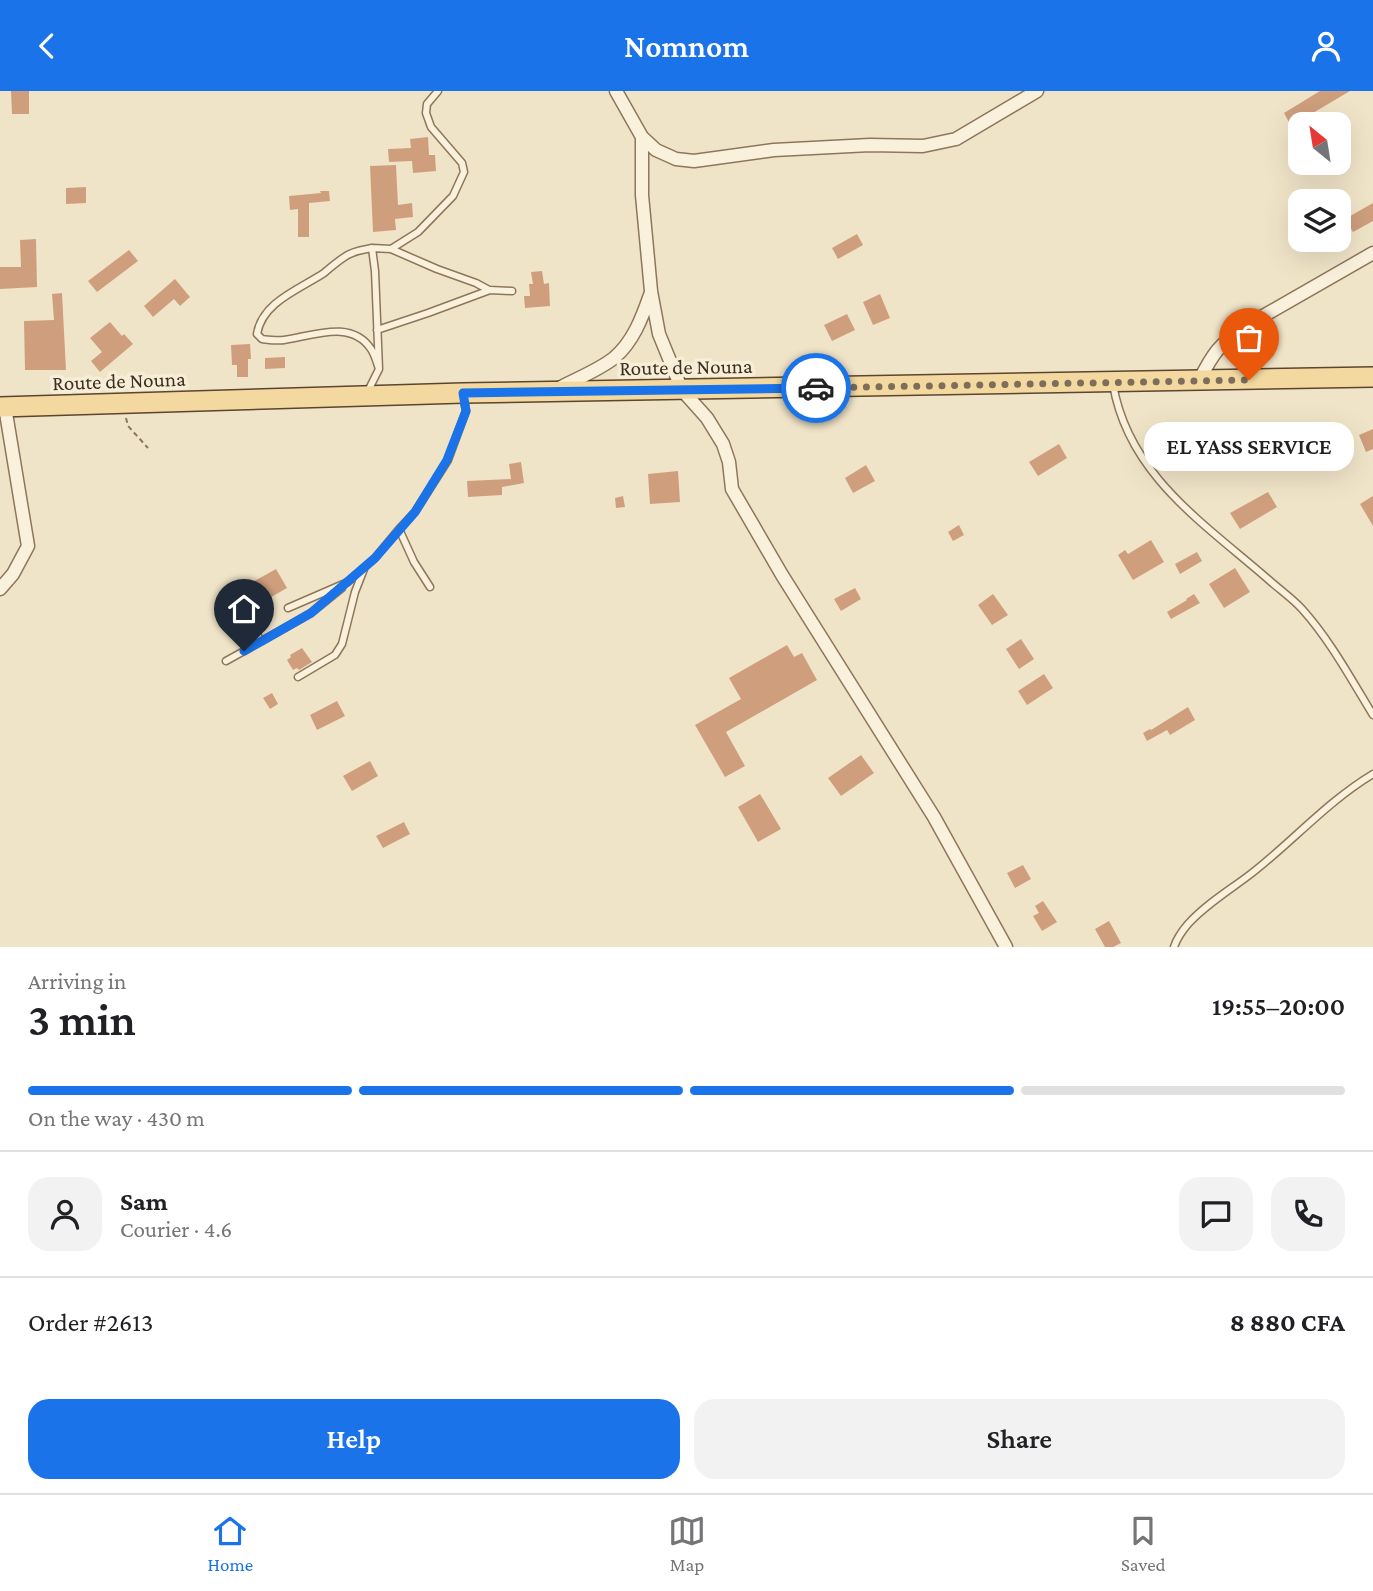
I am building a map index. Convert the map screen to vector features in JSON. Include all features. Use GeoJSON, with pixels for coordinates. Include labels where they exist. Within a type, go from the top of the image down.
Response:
{"type":"FeatureCollection","features":[{"type":"Feature","properties":{"kind":"main road","name":"Route de Nouna"},"geometry":{"type":"LineString","coordinates":[[2,407],[463,393],[1373,377]]}},
{"type":"Feature","properties":{"kind":"street"},"geometry":{"type":"LineString","coordinates":[[616,91],[642,137],[656,150],[676,159],[694,161],[774,150],[870,145],[923,146],[956,139],[1037,91]]}},
{"type":"Feature","properties":{"kind":"street"},"geometry":{"type":"LineString","coordinates":[[642,137],[642,195],[651,291],[659,334],[682,390],[707,418],[723,444],[729,462],[732,489],[789,586],[934,817],[1006,947]]}},
{"type":"Feature","properties":{"kind":"street"},"geometry":{"type":"LineString","coordinates":[[1199,381],[1213,354],[1226,340],[1373,253]]}},
{"type":"Feature","properties":{"kind":"street"},"geometry":{"type":"LineString","coordinates":[[550,392],[614,358],[632,337],[651,291]]}},
{"type":"Feature","properties":{"kind":"street"},"geometry":{"type":"LineString","coordinates":[[0,589],[13,573],[28,546],[2,407]]}},
{"type":"Feature","properties":{"kind":"lane"},"geometry":{"type":"LineString","coordinates":[[391,249],[418,232],[453,196],[464,172],[462,163],[431,127],[426,113],[427,104],[438,91]]}},
{"type":"Feature","properties":{"kind":"lane"},"geometry":{"type":"LineString","coordinates":[[366,396],[379,369],[372,248]]}},
{"type":"Feature","properties":{"kind":"lane"},"geometry":{"type":"LineString","coordinates":[[379,369],[373,351],[362,339],[351,333],[336,331],[282,341],[262,339],[257,334],[258,327],[266,313],[291,292],[347,255],[372,248],[391,249],[490,290]]}},
{"type":"Feature","properties":{"kind":"lane"},"geometry":{"type":"LineString","coordinates":[[377,330],[490,290],[512,291]]}},
{"type":"Feature","properties":{"kind":"lane"},"geometry":{"type":"LineString","coordinates":[[1113,383],[1125,429],[1142,458],[1167,491],[1301,608],[1339,658],[1373,715]]}},
{"type":"Feature","properties":{"kind":"lane"},"geometry":{"type":"LineString","coordinates":[[226,661],[311,613],[375,558],[415,512],[447,460],[466,411],[463,393]]}},
{"type":"Feature","properties":{"kind":"lane"},"geometry":{"type":"LineString","coordinates":[[399,529],[414,562],[430,587]]}},
{"type":"Feature","properties":{"kind":"lane"},"geometry":{"type":"LineString","coordinates":[[298,677],[335,655],[342,645],[364,568]]}},
{"type":"Feature","properties":{"kind":"lane"},"geometry":{"type":"LineString","coordinates":[[288,608],[348,582]]}},
{"type":"Feature","properties":{"kind":"lane"},"geometry":{"type":"LineString","coordinates":[[248,625],[262,641]]}},
{"type":"Feature","properties":{"kind":"lane"},"geometry":{"type":"LineString","coordinates":[[1174,947],[1187,925],[1209,904],[1251,874],[1346,791],[1373,773]]}},
{"type":"Feature","properties":{"kind":"path"},"geometry":{"type":"LineString","coordinates":[[123,403],[128,426],[148,448]]}},
{"type":"Feature","properties":{"kind":"building"},"geometry":{"type":"Polygon","coordinates":[[[11,91],[29,91],[29,114],[12,114],[11,91]]]}},
{"type":"Feature","properties":{"kind":"building"},"geometry":{"type":"Polygon","coordinates":[[[1320,91],[1350,91],[1315,112],[1288,112],[1288,120],[1284,113],[1320,91]]]}},
{"type":"Feature","properties":{"kind":"building"},"geometry":{"type":"Polygon","coordinates":[[[428,137],[429,155],[435,155],[436,171],[413,173],[412,161],[389,162],[388,149],[411,148],[410,139],[428,137]]]}},
{"type":"Feature","properties":{"kind":"building"},"geometry":{"type":"Polygon","coordinates":[[[396,165],[398,205],[412,203],[413,217],[395,219],[396,230],[373,232],[370,166],[396,165]]]}},
{"type":"Feature","properties":{"kind":"building"},"geometry":{"type":"Polygon","coordinates":[[[86,187],[86,203],[66,204],[66,188],[86,187]]]}},
{"type":"Feature","properties":{"kind":"building"},"geometry":{"type":"Polygon","coordinates":[[[320,191],[329,191],[330,201],[309,203],[309,237],[298,237],[298,209],[290,210],[289,196],[321,193],[320,191]]]}},
{"type":"Feature","properties":{"kind":"building"},"geometry":{"type":"Polygon","coordinates":[[[1373,203],[1373,221],[1353,232],[1351,216],[1373,203]]]}},
{"type":"Feature","properties":{"kind":"building"},"geometry":{"type":"Polygon","coordinates":[[[857,234],[863,245],[838,259],[832,248],[857,234]]]}},
{"type":"Feature","properties":{"kind":"building"},"geometry":{"type":"Polygon","coordinates":[[[36,239],[37,287],[0,289],[0,267],[21,267],[20,240],[36,239]]]}},
{"type":"Feature","properties":{"kind":"building"},"geometry":{"type":"Polygon","coordinates":[[[129,250],[138,261],[97,292],[88,281],[129,250]]]}},
{"type":"Feature","properties":{"kind":"building"},"geometry":{"type":"Polygon","coordinates":[[[542,271],[544,284],[549,283],[550,306],[525,308],[524,296],[530,296],[529,284],[533,284],[531,272],[542,271]]]}},
{"type":"Feature","properties":{"kind":"building"},"geometry":{"type":"Polygon","coordinates":[[[175,279],[190,297],[180,306],[174,299],[153,317],[144,306],[175,279]]]}},
{"type":"Feature","properties":{"kind":"building"},"geometry":{"type":"Polygon","coordinates":[[[62,293],[66,370],[25,370],[24,321],[54,320],[52,294],[62,293]]]}},
{"type":"Feature","properties":{"kind":"building"},"geometry":{"type":"Polygon","coordinates":[[[880,294],[890,318],[873,325],[863,302],[880,294]]]}},
{"type":"Feature","properties":{"kind":"building"},"geometry":{"type":"Polygon","coordinates":[[[847,314],[855,330],[832,341],[824,325],[847,314]]]}},
{"type":"Feature","properties":{"kind":"building"},"geometry":{"type":"Polygon","coordinates":[[[110,322],[133,344],[100,372],[91,361],[102,352],[90,338],[110,322]]]}},
{"type":"Feature","properties":{"kind":"building"},"geometry":{"type":"Polygon","coordinates":[[[250,344],[248,377],[237,377],[237,365],[232,365],[231,345],[250,344]]]}},
{"type":"Feature","properties":{"kind":"building"},"geometry":{"type":"Polygon","coordinates":[[[285,357],[285,368],[265,369],[265,358],[285,357]]]}},
{"type":"Feature","properties":{"kind":"building"},"geometry":{"type":"Polygon","coordinates":[[[1373,429],[1373,449],[1366,452],[1359,435],[1373,429]]]}},
{"type":"Feature","properties":{"kind":"building"},"geometry":{"type":"Polygon","coordinates":[[[1059,444],[1067,458],[1038,476],[1029,462],[1059,444]]]}},
{"type":"Feature","properties":{"kind":"building"},"geometry":{"type":"Polygon","coordinates":[[[521,462],[524,483],[502,487],[502,495],[468,497],[467,481],[511,479],[509,464],[521,462]]]}},
{"type":"Feature","properties":{"kind":"building"},"geometry":{"type":"Polygon","coordinates":[[[866,465],[875,481],[853,493],[845,478],[866,465]]]}},
{"type":"Feature","properties":{"kind":"building"},"geometry":{"type":"Polygon","coordinates":[[[678,471],[680,502],[650,504],[648,474],[678,471]]]}},
{"type":"Feature","properties":{"kind":"building"},"geometry":{"type":"Polygon","coordinates":[[[1268,492],[1277,507],[1240,529],[1230,513],[1268,492]]]}},
{"type":"Feature","properties":{"kind":"building"},"geometry":{"type":"Polygon","coordinates":[[[623,496],[625,507],[616,508],[615,498],[623,496]]]}},
{"type":"Feature","properties":{"kind":"building"},"geometry":{"type":"Polygon","coordinates":[[[1373,496],[1373,526],[1360,504],[1373,496]]]}},
{"type":"Feature","properties":{"kind":"building"},"geometry":{"type":"Polygon","coordinates":[[[959,525],[964,535],[953,541],[948,532],[959,525]]]}},
{"type":"Feature","properties":{"kind":"building"},"geometry":{"type":"Polygon","coordinates":[[[1151,540],[1164,562],[1133,580],[1118,555],[1125,550],[1128,554],[1151,540]]]}},
{"type":"Feature","properties":{"kind":"building"},"geometry":{"type":"Polygon","coordinates":[[[1197,552],[1202,561],[1180,574],[1175,564],[1197,552]]]}},
{"type":"Feature","properties":{"kind":"building"},"geometry":{"type":"Polygon","coordinates":[[[1235,568],[1250,592],[1224,608],[1209,584],[1235,568]]]}},
{"type":"Feature","properties":{"kind":"building"},"geometry":{"type":"Polygon","coordinates":[[[276,569],[287,588],[230,621],[219,601],[276,569]]]}},
{"type":"Feature","properties":{"kind":"building"},"geometry":{"type":"Polygon","coordinates":[[[855,588],[861,599],[841,611],[834,599],[855,588]]]}},
{"type":"Feature","properties":{"kind":"building"},"geometry":{"type":"Polygon","coordinates":[[[993,594],[1008,615],[992,625],[978,605],[993,594]]]}},
{"type":"Feature","properties":{"kind":"building"},"geometry":{"type":"Polygon","coordinates":[[[1194,594],[1200,603],[1171,619],[1167,612],[1194,594]]]}},
{"type":"Feature","properties":{"kind":"building"},"geometry":{"type":"Polygon","coordinates":[[[1021,639],[1034,659],[1019,669],[1006,649],[1021,639]]]}},
{"type":"Feature","properties":{"kind":"building"},"geometry":{"type":"Polygon","coordinates":[[[787,645],[794,657],[802,653],[817,680],[726,732],[745,766],[725,777],[695,725],[741,699],[729,678],[787,645]]]}},
{"type":"Feature","properties":{"kind":"building"},"geometry":{"type":"Polygon","coordinates":[[[302,648],[312,662],[299,670],[293,670],[287,660],[302,648]]]}},
{"type":"Feature","properties":{"kind":"building"},"geometry":{"type":"Polygon","coordinates":[[[1044,674],[1053,688],[1027,705],[1018,691],[1044,674]]]}},
{"type":"Feature","properties":{"kind":"building"},"geometry":{"type":"Polygon","coordinates":[[[272,693],[278,704],[270,709],[263,698],[272,693]]]}},
{"type":"Feature","properties":{"kind":"building"},"geometry":{"type":"Polygon","coordinates":[[[337,701],[345,716],[317,730],[310,715],[337,701]]]}},
{"type":"Feature","properties":{"kind":"building"},"geometry":{"type":"Polygon","coordinates":[[[1188,707],[1195,720],[1170,735],[1167,730],[1147,741],[1143,733],[1188,707]]]}},
{"type":"Feature","properties":{"kind":"building"},"geometry":{"type":"Polygon","coordinates":[[[861,755],[874,773],[841,796],[828,778],[861,755]]]}},
{"type":"Feature","properties":{"kind":"building"},"geometry":{"type":"Polygon","coordinates":[[[370,761],[378,776],[352,791],[343,776],[370,761]]]}},
{"type":"Feature","properties":{"kind":"building"},"geometry":{"type":"Polygon","coordinates":[[[760,794],[781,829],[758,842],[738,807],[760,794]]]}},
{"type":"Feature","properties":{"kind":"building"},"geometry":{"type":"Polygon","coordinates":[[[404,822],[410,834],[383,848],[376,836],[404,822]]]}},
{"type":"Feature","properties":{"kind":"building"},"geometry":{"type":"Polygon","coordinates":[[[1023,865],[1031,879],[1015,888],[1007,873],[1023,865]]]}},
{"type":"Feature","properties":{"kind":"building"},"geometry":{"type":"Polygon","coordinates":[[[1043,901],[1057,922],[1042,931],[1033,916],[1039,913],[1035,906],[1043,901]]]}},
{"type":"Feature","properties":{"kind":"building"},"geometry":{"type":"Polygon","coordinates":[[[1109,921],[1121,943],[1105,947],[1095,929],[1109,921]]]}},
{"type":"Feature","properties":{"kind":"way so far"},"geometry":{"type":"LineString","coordinates":[[816,388],[1249,380]]}},
{"type":"Feature","properties":{"kind":"place","name":"EL YASS SERVICE"},"geometry":{"type":"Point","coordinates":[1249,380]}},
{"type":"Feature","properties":{"kind":"route"},"geometry":{"type":"LineString","coordinates":[[244,651],[311,613],[375,558],[415,512],[447,460],[466,411],[463,393],[816,388]]}}]}
